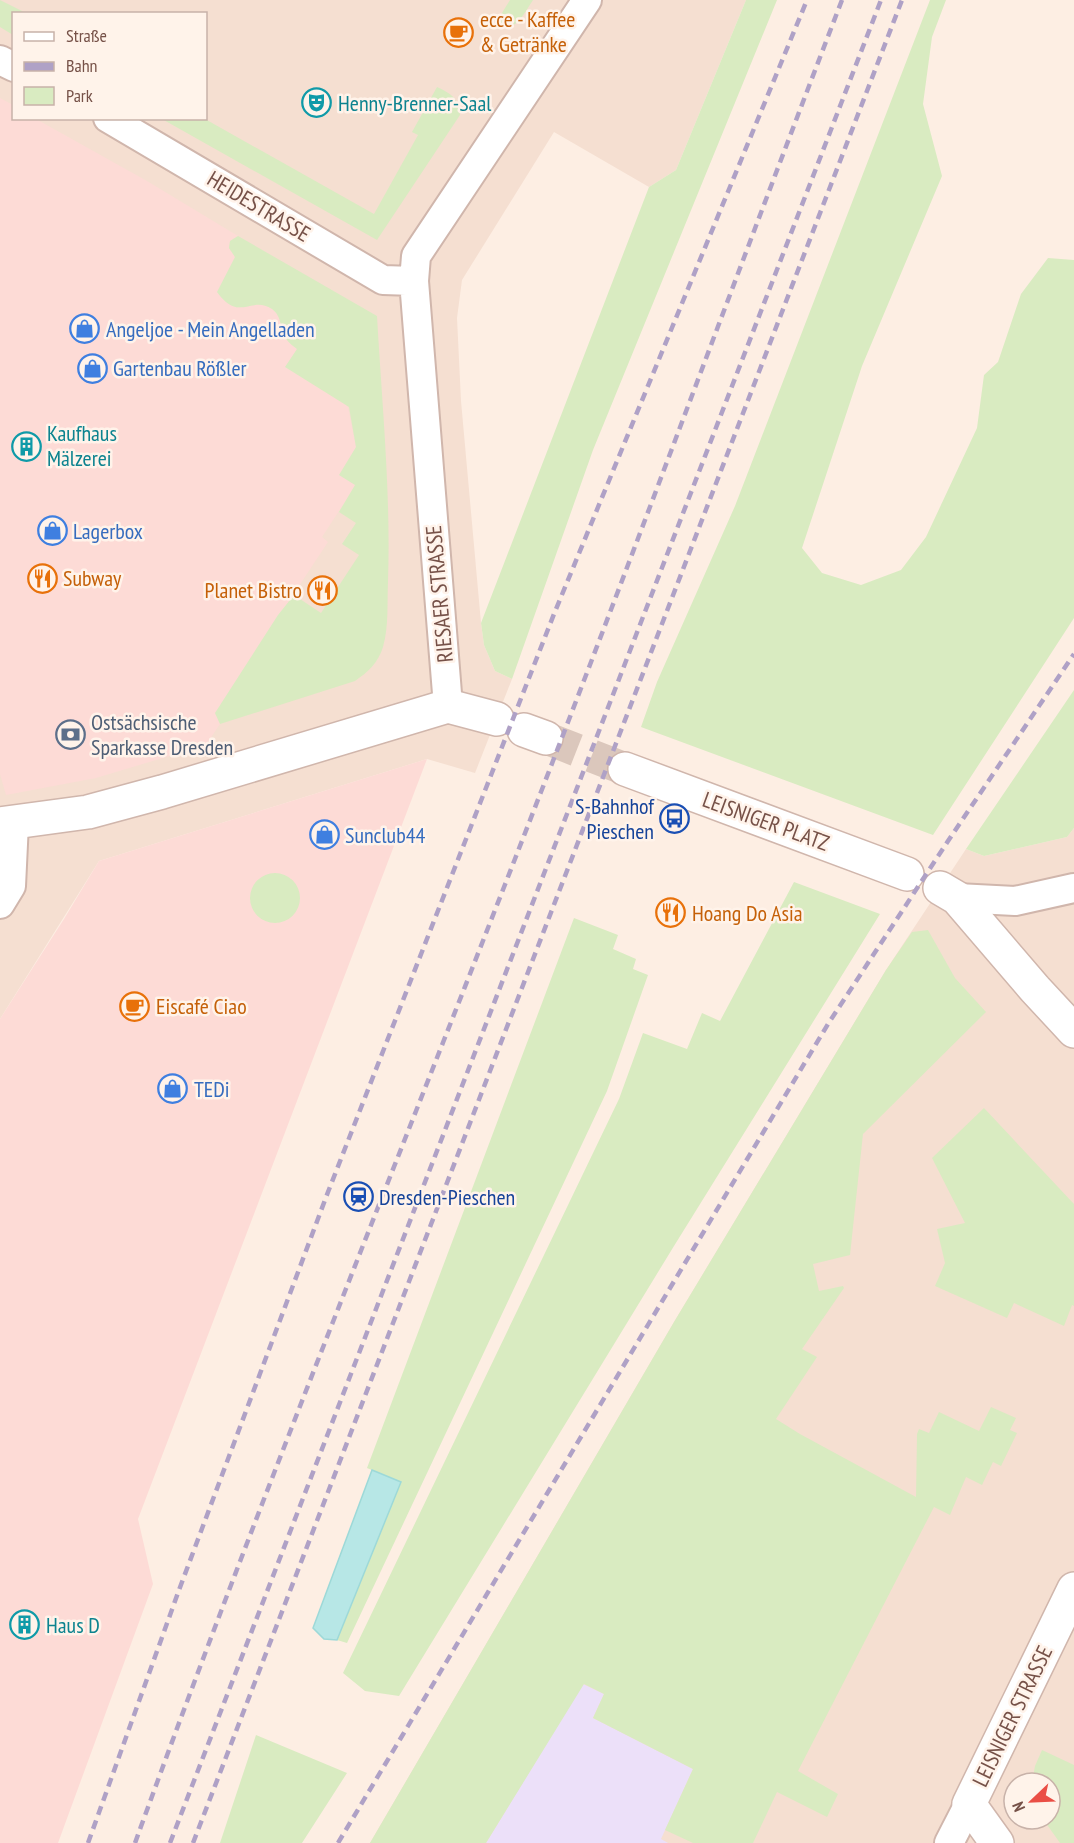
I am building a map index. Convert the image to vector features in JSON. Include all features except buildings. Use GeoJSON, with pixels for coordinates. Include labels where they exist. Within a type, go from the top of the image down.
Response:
{"type":"FeatureCollection","features":[{"type":"Feature","properties":{"kind":"street","name":"RIESAER STRASSE"},"geometry":{"type":"LineString","coordinates":[[448,706],[414,281],[416,256],[587,0]]}},
{"type":"Feature","properties":{"kind":"street","name":"HEIDESTRASSE"},"geometry":{"type":"LineString","coordinates":[[111,120],[383,280],[414,281]]}},
{"type":"Feature","properties":{"kind":"street"},"geometry":{"type":"LineString","coordinates":[[0,904],[11,886],[7,824],[88,812],[153,795],[448,706],[522,729]]}},
{"type":"Feature","properties":{"kind":"street","name":"LEISNIGER PLATZ"},"geometry":{"type":"LineString","coordinates":[[625,769],[907,874]]}},
{"type":"Feature","properties":{"kind":"street"},"geometry":{"type":"LineString","coordinates":[[949,893],[1015,901],[1074,888]]}},
{"type":"Feature","properties":{"kind":"street"},"geometry":{"type":"LineString","coordinates":[[949,893],[1074,1031]]}},
{"type":"Feature","properties":{"kind":"street","name":"LEISNIGER STRASSE"},"geometry":{"type":"LineString","coordinates":[[949,1843],[1074,1589]]}},
{"type":"Feature","properties":{"kind":"street"},"geometry":{"type":"LineString","coordinates":[[969,1804],[997,1843]]}},
{"type":"Feature","properties":{"kind":"shaded area"},"geometry":{"type":"Polygon","coordinates":[[[0,0],[746,0],[676,170],[649,187],[554,132],[462,280],[457,318],[461,401],[481,623],[484,645],[495,671],[512,679],[475,773],[427,759],[99,861],[0,1019],[0,0]]]}},
{"type":"Feature","properties":{"kind":"shaded area"},"geometry":{"type":"Polygon","coordinates":[[[0,98],[12,104],[12,120],[38,120],[147,181],[238,236],[230,241],[229,248],[235,257],[236,308],[262,304],[275,310],[282,322],[284,334],[348,407],[356,448],[340,475],[356,485],[322,537],[328,542],[215,713],[220,724],[206,745],[96,778],[6,795],[0,774],[0,98]]]}},
{"type":"Feature","properties":{"kind":"shaded area"},"geometry":{"type":"Polygon","coordinates":[[[427,759],[138,1519],[153,1584],[58,1843],[0,1843],[0,1019],[99,861],[427,759]]]}},
{"type":"Feature","properties":{"kind":"shaded area"},"geometry":{"type":"Polygon","coordinates":[[[1074,828],[1074,1843],[370,1843],[674,1322],[886,970],[966,849],[984,856],[1067,837],[1074,828]]]}},
{"type":"Feature","properties":{"kind":"shaded area"},"geometry":{"type":"Polygon","coordinates":[[[583,1684],[604,1694],[593,1718],[693,1769],[661,1839],[668,1843],[486,1843],[583,1684]]]}},
{"type":"Feature","properties":{"kind":"green space"},"geometry":{"type":"Polygon","coordinates":[[[0,0],[24,12],[12,12],[12,34],[0,27],[0,0]]]}},
{"type":"Feature","properties":{"kind":"green space"},"geometry":{"type":"Polygon","coordinates":[[[510,0],[533,0],[518,22],[508,27],[495,24],[510,0]]]}},
{"type":"Feature","properties":{"kind":"green space"},"geometry":{"type":"Polygon","coordinates":[[[746,0],[777,0],[593,450],[512,679],[495,671],[484,645],[481,623],[649,187],[676,170],[746,0]]]}},
{"type":"Feature","properties":{"kind":"green space"},"geometry":{"type":"Polygon","coordinates":[[[930,0],[946,0],[932,37],[923,104],[942,176],[862,366],[802,548],[822,573],[861,585],[901,570],[926,537],[977,428],[984,375],[998,362],[1021,294],[1048,258],[1074,260],[1074,618],[933,835],[641,727],[657,682],[735,506],[930,0]]]}},
{"type":"Feature","properties":{"kind":"green space"},"geometry":{"type":"Polygon","coordinates":[[[437,87],[453,97],[458,104],[460,115],[377,240],[164,120],[207,120],[374,214],[418,135],[412,132],[437,87]]]}},
{"type":"Feature","properties":{"kind":"green space"},"geometry":{"type":"Polygon","coordinates":[[[238,236],[377,316],[387,482],[389,549],[387,614],[385,639],[381,653],[372,667],[355,681],[220,724],[215,713],[278,615],[294,595],[321,613],[359,555],[342,544],[356,523],[339,512],[355,485],[339,475],[356,447],[349,407],[285,367],[297,349],[286,339],[278,315],[272,309],[258,305],[232,306],[217,292],[235,257],[229,248],[230,241],[238,236]]]}},
{"type":"Feature","properties":{"kind":"green space"},"geometry":{"type":"Polygon","coordinates":[[[1074,690],[1074,828],[1067,837],[984,856],[966,849],[1074,690]]]}},
{"type":"Feature","properties":{"kind":"green space"},"geometry":{"type":"Polygon","coordinates":[[[270,873],[280,873],[293,880],[300,893],[300,903],[293,916],[280,923],[270,923],[261,919],[254,912],[250,903],[250,893],[254,884],[261,877],[270,873]]]}},
{"type":"Feature","properties":{"kind":"green space"},"geometry":{"type":"Polygon","coordinates":[[[794,882],[880,914],[399,1696],[365,1691],[343,1673],[619,1099],[643,1033],[687,1049],[702,1013],[720,1021],[794,882]]]}},
{"type":"Feature","properties":{"kind":"green space"},"geometry":{"type":"Polygon","coordinates":[[[574,918],[618,935],[613,949],[636,959],[633,969],[648,975],[607,1091],[347,1643],[337,1640],[401,1482],[367,1468],[574,918]]]}},
{"type":"Feature","properties":{"kind":"green space"},"geometry":{"type":"Polygon","coordinates":[[[928,930],[955,978],[986,1012],[863,1134],[850,1255],[813,1264],[819,1291],[843,1286],[844,1288],[802,1349],[817,1357],[776,1419],[916,1497],[917,1434],[919,1429],[929,1433],[939,1412],[979,1431],[991,1407],[1016,1418],[1010,1430],[1017,1433],[1001,1466],[993,1462],[982,1485],[966,1477],[950,1515],[934,1507],[798,1771],[838,1794],[827,1817],[777,1792],[753,1843],[693,1843],[665,1830],[693,1769],[593,1718],[604,1694],[584,1684],[486,1843],[370,1843],[674,1322],[886,970],[912,932],[928,930]]]}},
{"type":"Feature","properties":{"kind":"green space"},"geometry":{"type":"Polygon","coordinates":[[[984,1108],[1074,1204],[1074,1306],[1072,1305],[1064,1326],[1014,1303],[1007,1318],[935,1286],[945,1263],[937,1229],[965,1223],[932,1158],[984,1108]]]}},
{"type":"Feature","properties":{"kind":"green space"},"geometry":{"type":"Polygon","coordinates":[[[256,1735],[347,1773],[302,1843],[220,1843],[256,1735]]]}},
{"type":"Feature","properties":{"kind":"green space"},"geometry":{"type":"Polygon","coordinates":[[[1042,1750],[1074,1765],[1074,1843],[1060,1843],[1052,1831],[1062,1831],[1062,1771],[1034,1771],[1042,1750]]]}},
{"type":"Feature","properties":{"kind":"water"},"geometry":{"type":"Polygon","coordinates":[[[372,1470],[401,1482],[337,1640],[324,1639],[313,1628],[372,1470]]]}},
{"type":"Feature","properties":{"kind":"tunnel"},"geometry":{"type":"LineString","coordinates":[[546,738],[625,769]]}},
{"type":"Feature","properties":{"kind":"railway"},"geometry":{"type":"LineString","coordinates":[[88,1843],[179,1590],[328,1192],[554,614],[807,0]]}},
{"type":"Feature","properties":{"kind":"railway"},"geometry":{"type":"LineString","coordinates":[[135,1843],[283,1450],[577,698],[842,0]]}},
{"type":"Feature","properties":{"kind":"railway"},"geometry":{"type":"LineString","coordinates":[[170,1843],[881,0]]}},
{"type":"Feature","properties":{"kind":"railway"},"geometry":{"type":"LineString","coordinates":[[193,1843],[902,0]]}},
{"type":"Feature","properties":{"kind":"railway"},"geometry":{"type":"LineString","coordinates":[[338,1843],[828,1024],[1074,654]]}},
{"type":"Feature","properties":{"kind":"place","name":"ecce - Kaffee & Getränke"},"geometry":{"type":"Point","coordinates":[459,32]}},
{"type":"Feature","properties":{"kind":"place","name":"Henny-Brenner-Saal"},"geometry":{"type":"Point","coordinates":[317,103]}},
{"type":"Feature","properties":{"kind":"place","name":"Angeljoe - Mein Angelladen"},"geometry":{"type":"Point","coordinates":[85,329]}},
{"type":"Feature","properties":{"kind":"place","name":"Gartenbau Rößler"},"geometry":{"type":"Point","coordinates":[92,368]}},
{"type":"Feature","properties":{"kind":"place","name":"Kaufhaus Mälzerei"},"geometry":{"type":"Point","coordinates":[26,446]}},
{"type":"Feature","properties":{"kind":"place","name":"Lagerbox"},"geometry":{"type":"Point","coordinates":[52,531]}},
{"type":"Feature","properties":{"kind":"place","name":"Subway"},"geometry":{"type":"Point","coordinates":[42,578]}},
{"type":"Feature","properties":{"kind":"place","name":"Planet Bistro"},"geometry":{"type":"Point","coordinates":[323,590]}},
{"type":"Feature","properties":{"kind":"place","name":"Ostsächsische Sparkasse Dresden"},"geometry":{"type":"Point","coordinates":[70,735]}},
{"type":"Feature","properties":{"kind":"place","name":"S-Bahnhof Pieschen"},"geometry":{"type":"Point","coordinates":[675,819]}},
{"type":"Feature","properties":{"kind":"place","name":"Sunclub44"},"geometry":{"type":"Point","coordinates":[324,835]}},
{"type":"Feature","properties":{"kind":"place","name":"Hoang Do Asia"},"geometry":{"type":"Point","coordinates":[671,913]}},
{"type":"Feature","properties":{"kind":"place","name":"Eiscafé Ciao"},"geometry":{"type":"Point","coordinates":[135,1006]}},
{"type":"Feature","properties":{"kind":"place","name":"TEDi"},"geometry":{"type":"Point","coordinates":[173,1089]}},
{"type":"Feature","properties":{"kind":"place","name":"Dresden-Pieschen"},"geometry":{"type":"Point","coordinates":[358,1197]}},
{"type":"Feature","properties":{"kind":"place","name":"Haus D"},"geometry":{"type":"Point","coordinates":[25,1625]}}]}
